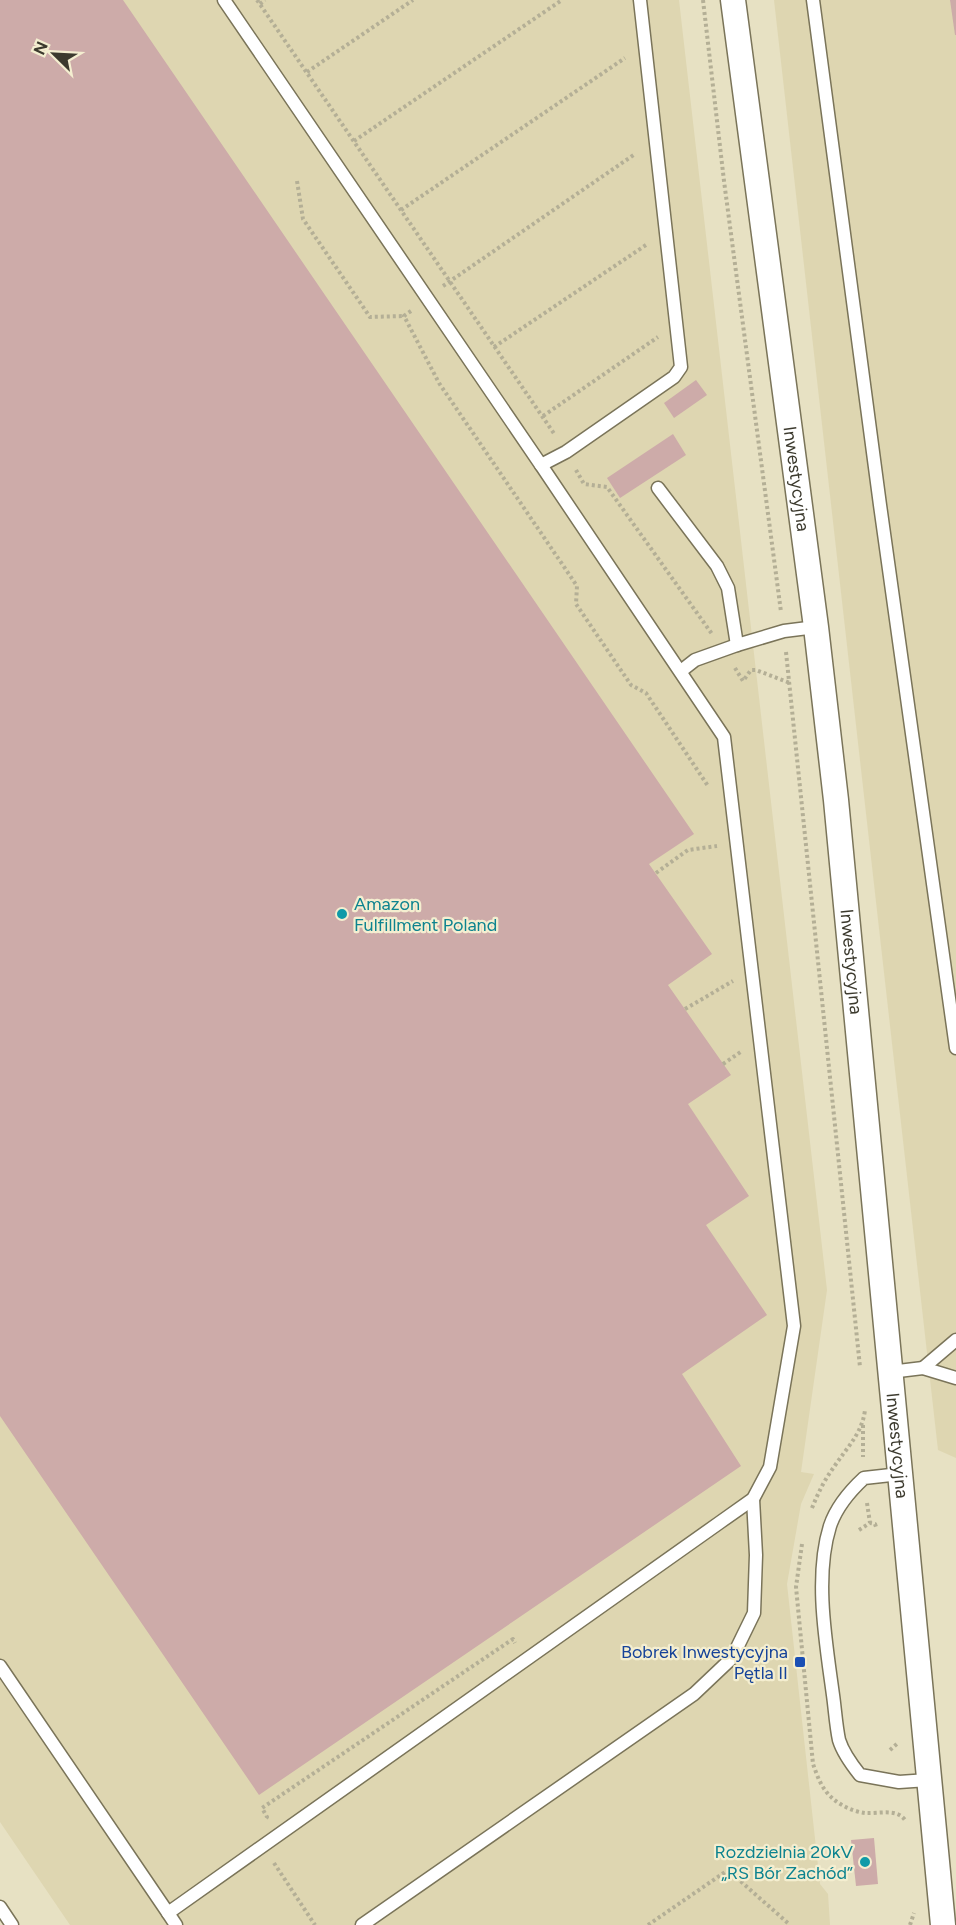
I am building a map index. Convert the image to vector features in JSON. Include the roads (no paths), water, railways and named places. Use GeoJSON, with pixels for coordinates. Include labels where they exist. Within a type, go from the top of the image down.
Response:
{"type":"FeatureCollection","features":[{"type":"Feature","properties":{"kind":"street","name":"Inwestycyjna"},"geometry":{"type":"LineString","coordinates":[[733,0],[816,627],[837,812],[943,1925]]}},
{"type":"Feature","properties":{"kind":"lane"},"geometry":{"type":"LineString","coordinates":[[168,1913],[753,1498],[770,1467],[794,1326],[724,737],[224,0]]}},
{"type":"Feature","properties":{"kind":"lane"},"geometry":{"type":"LineString","coordinates":[[541,465],[566,452],[674,377],[681,367],[640,0]]}},
{"type":"Feature","properties":{"kind":"lane"},"geometry":{"type":"LineString","coordinates":[[813,0],[880,505],[956,1048]]}},
{"type":"Feature","properties":{"kind":"lane"},"geometry":{"type":"LineString","coordinates":[[658,488],[717,566],[728,588],[737,645]]}},
{"type":"Feature","properties":{"kind":"lane"},"geometry":{"type":"LineString","coordinates":[[681,671],[695,660],[737,645],[784,631],[816,627]]}},
{"type":"Feature","properties":{"kind":"lane"},"geometry":{"type":"LineString","coordinates":[[923,1368],[956,1340]]}},
{"type":"Feature","properties":{"kind":"lane"},"geometry":{"type":"LineString","coordinates":[[890,1372],[923,1368],[956,1378]]}},
{"type":"Feature","properties":{"kind":"lane"},"geometry":{"type":"LineString","coordinates":[[900,1474],[864,1478],[842,1503],[830,1525],[824,1564],[823,1592],[827,1650],[840,1741],[848,1760],[860,1776],[899,1782],[928,1780]]}},
{"type":"Feature","properties":{"kind":"lane"},"geometry":{"type":"LineString","coordinates":[[362,1925],[694,1694],[732,1658],[754,1613],[756,1554],[753,1498]]}},
{"type":"Feature","properties":{"kind":"lane"},"geometry":{"type":"LineString","coordinates":[[0,1666],[176,1925]]}},
{"type":"Feature","properties":{"kind":"lane"},"geometry":{"type":"LineString","coordinates":[[0,1907],[12,1925]]}},
{"type":"Feature","properties":{"kind":"place","name":"Amazon Fulfillment Poland"},"geometry":{"type":"Point","coordinates":[342,914]}},
{"type":"Feature","properties":{"kind":"place","name":"Bobrek Inwestycyjna Pętla II"},"geometry":{"type":"Point","coordinates":[800,1662]}},
{"type":"Feature","properties":{"kind":"place","name":"Rozdzielnia 20kV „RS Bór Zachód”"},"geometry":{"type":"Point","coordinates":[865,1862]}}]}
